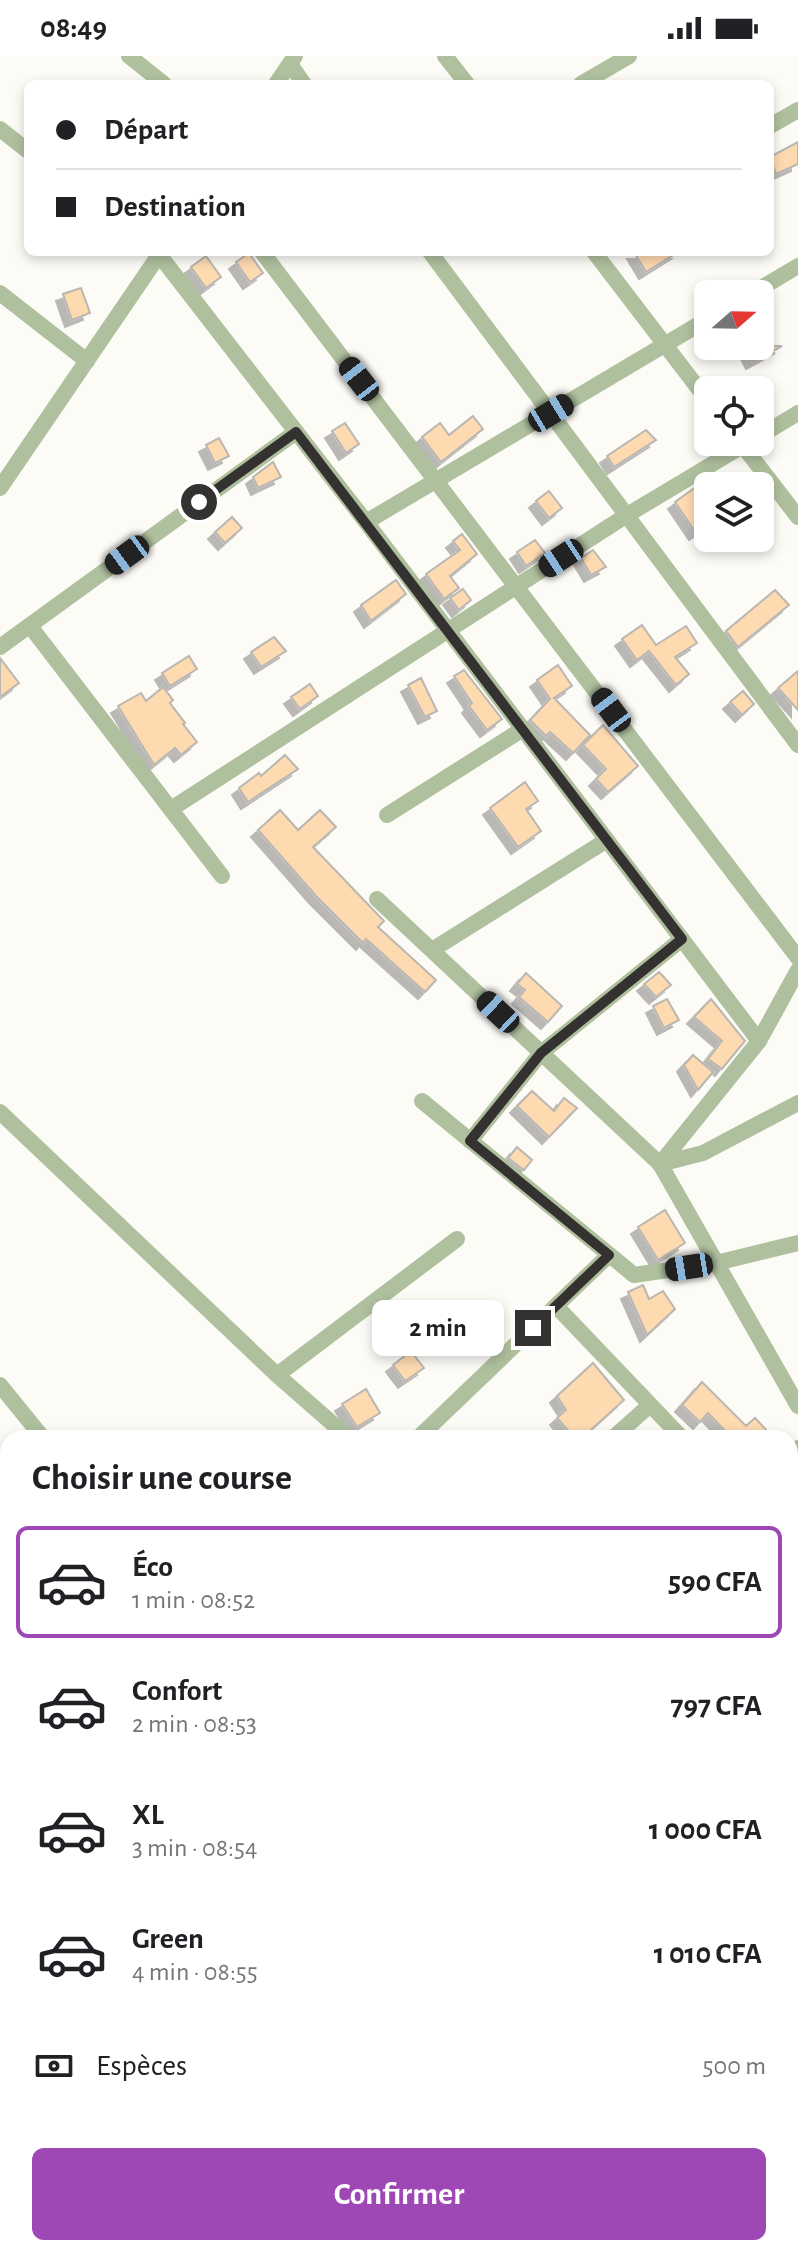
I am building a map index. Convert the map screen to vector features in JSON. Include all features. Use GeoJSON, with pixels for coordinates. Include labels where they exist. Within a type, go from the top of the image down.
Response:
{"type":"FeatureCollection","features":[{"type":"Feature","properties":{"kind":"street"},"geometry":{"type":"LineString","coordinates":[[129,56],[159,80]]}},
{"type":"Feature","properties":{"kind":"street"},"geometry":{"type":"LineString","coordinates":[[445,56],[464,80]]}},
{"type":"Feature","properties":{"kind":"street"},"geometry":{"type":"LineString","coordinates":[[588,80],[629,56]]}},
{"type":"Feature","properties":{"kind":"street"},"geometry":{"type":"LineString","coordinates":[[279,80],[292,60],[302,80]]}},
{"type":"Feature","properties":{"kind":"street"},"geometry":{"type":"LineString","coordinates":[[774,124],[798,110]]}},
{"type":"Feature","properties":{"kind":"street"},"geometry":{"type":"LineString","coordinates":[[0,129],[24,148]]}},
{"type":"Feature","properties":{"kind":"street"},"geometry":{"type":"LineString","coordinates":[[0,488],[6,466],[87,361],[157,256]]}},
{"type":"Feature","properties":{"kind":"street"},"geometry":{"type":"LineString","coordinates":[[161,256],[759,1041]]}},
{"type":"Feature","properties":{"kind":"street"},"geometry":{"type":"LineString","coordinates":[[265,256],[798,958]]}},
{"type":"Feature","properties":{"kind":"street"},"geometry":{"type":"LineString","coordinates":[[433,256],[798,745]]}},
{"type":"Feature","properties":{"kind":"street"},"geometry":{"type":"LineString","coordinates":[[597,256],[694,383]]}},
{"type":"Feature","properties":{"kind":"street"},"geometry":{"type":"LineString","coordinates":[[774,280],[798,266]]}},
{"type":"Feature","properties":{"kind":"street"},"geometry":{"type":"LineString","coordinates":[[0,293],[87,361]]}},
{"type":"Feature","properties":{"kind":"street"},"geometry":{"type":"LineString","coordinates":[[366,522],[694,327]]}},
{"type":"Feature","properties":{"kind":"street"},"geometry":{"type":"LineString","coordinates":[[774,428],[798,413]]}},
{"type":"Feature","properties":{"kind":"street"},"geometry":{"type":"LineString","coordinates":[[0,647],[296,432]]}},
{"type":"Feature","properties":{"kind":"street"},"geometry":{"type":"LineString","coordinates":[[171,809],[723,456]]}},
{"type":"Feature","properties":{"kind":"street"},"geometry":{"type":"LineString","coordinates":[[753,456],[798,517]]}},
{"type":"Feature","properties":{"kind":"street"},"geometry":{"type":"LineString","coordinates":[[30,626],[222,876]]}},
{"type":"Feature","properties":{"kind":"street"},"geometry":{"type":"LineString","coordinates":[[387,815],[523,729]]}},
{"type":"Feature","properties":{"kind":"street"},"geometry":{"type":"LineString","coordinates":[[432,950],[607,840]]}},
{"type":"Feature","properties":{"kind":"street"},"geometry":{"type":"LineString","coordinates":[[377,899],[660,1164],[798,1406]]}},
{"type":"Feature","properties":{"kind":"street"},"geometry":{"type":"LineString","coordinates":[[470,1141],[541,1053],[682,939]]}},
{"type":"Feature","properties":{"kind":"street"},"geometry":{"type":"LineString","coordinates":[[660,1164],[759,1041],[795,983]]}},
{"type":"Feature","properties":{"kind":"street"},"geometry":{"type":"LineString","coordinates":[[422,1101],[634,1275],[716,1263],[798,1243]]}},
{"type":"Feature","properties":{"kind":"street"},"geometry":{"type":"LineString","coordinates":[[660,1164],[703,1153],[798,1103]]}},
{"type":"Feature","properties":{"kind":"street"},"geometry":{"type":"LineString","coordinates":[[0,1112],[277,1375],[340,1430]]}},
{"type":"Feature","properties":{"kind":"street"},"geometry":{"type":"LineString","coordinates":[[277,1375],[457,1239]]}},
{"type":"Feature","properties":{"kind":"street"},"geometry":{"type":"LineString","coordinates":[[426,1430],[609,1255]]}},
{"type":"Feature","properties":{"kind":"street"},"geometry":{"type":"LineString","coordinates":[[556,1306],[674,1430]]}},
{"type":"Feature","properties":{"kind":"street"},"geometry":{"type":"LineString","coordinates":[[0,1385],[37,1430]]}},
{"type":"Feature","properties":{"kind":"street"},"geometry":{"type":"LineString","coordinates":[[622,1430],[650,1405]]}},
{"type":"Feature","properties":{"kind":"building"},"geometry":{"type":"Polygon","coordinates":[[[798,142],[798,164],[776,174],[774,155],[798,142]]]}},
{"type":"Feature","properties":{"kind":"building"},"geometry":{"type":"Polygon","coordinates":[[[206,256],[221,277],[206,288],[191,267],[206,256]]]}},
{"type":"Feature","properties":{"kind":"building"},"geometry":{"type":"Polygon","coordinates":[[[251,256],[263,273],[250,282],[236,262],[251,256]]]}},
{"type":"Feature","properties":{"kind":"building"},"geometry":{"type":"Polygon","coordinates":[[[636,256],[672,256],[646,272],[636,256]]]}},
{"type":"Feature","properties":{"kind":"building"},"geometry":{"type":"Polygon","coordinates":[[[81,288],[90,313],[72,320],[63,294],[81,288]]]}},
{"type":"Feature","properties":{"kind":"building"},"geometry":{"type":"Polygon","coordinates":[[[473,416],[483,429],[441,462],[422,437],[440,423],[449,435],[473,416]]]}},
{"type":"Feature","properties":{"kind":"building"},"geometry":{"type":"Polygon","coordinates":[[[345,423],[359,444],[346,453],[332,431],[345,423]]]}},
{"type":"Feature","properties":{"kind":"building"},"geometry":{"type":"Polygon","coordinates":[[[646,430],[656,440],[614,467],[607,456],[646,430]]]}},
{"type":"Feature","properties":{"kind":"building"},"geometry":{"type":"Polygon","coordinates":[[[219,438],[229,456],[215,463],[206,445],[219,438]]]}},
{"type":"Feature","properties":{"kind":"building"},"geometry":{"type":"Polygon","coordinates":[[[273,462],[281,477],[258,488],[253,477],[273,462]]]}},
{"type":"Feature","properties":{"kind":"building"},"geometry":{"type":"Polygon","coordinates":[[[694,488],[694,530],[675,502],[694,488]]]}},
{"type":"Feature","properties":{"kind":"building"},"geometry":{"type":"Polygon","coordinates":[[[549,491],[562,508],[549,518],[536,501],[549,491]]]}},
{"type":"Feature","properties":{"kind":"building"},"geometry":{"type":"Polygon","coordinates":[[[232,517],[242,528],[225,543],[215,532],[232,517]]]}},
{"type":"Feature","properties":{"kind":"building"},"geometry":{"type":"Polygon","coordinates":[[[462,534],[477,554],[450,576],[459,588],[444,599],[426,574],[460,550],[453,541],[462,534]]]}},
{"type":"Feature","properties":{"kind":"building"},"geometry":{"type":"Polygon","coordinates":[[[535,540],[545,553],[526,566],[517,552],[535,540]]]}},
{"type":"Feature","properties":{"kind":"building"},"geometry":{"type":"Polygon","coordinates":[[[593,550],[606,567],[591,575],[581,558],[593,550]]]}},
{"type":"Feature","properties":{"kind":"building"},"geometry":{"type":"Polygon","coordinates":[[[396,580],[406,594],[371,621],[361,605],[396,580]]]}},
{"type":"Feature","properties":{"kind":"building"},"geometry":{"type":"Polygon","coordinates":[[[463,589],[471,600],[459,610],[450,598],[463,589]]]}},
{"type":"Feature","properties":{"kind":"building"},"geometry":{"type":"Polygon","coordinates":[[[775,590],[789,605],[738,647],[726,631],[775,590]]]}},
{"type":"Feature","properties":{"kind":"building"},"geometry":{"type":"Polygon","coordinates":[[[642,625],[656,645],[686,626],[697,643],[675,657],[689,674],[676,685],[649,651],[637,660],[622,639],[642,625]]]}},
{"type":"Feature","properties":{"kind":"building"},"geometry":{"type":"Polygon","coordinates":[[[274,637],[286,651],[261,667],[251,652],[274,637]]]}},
{"type":"Feature","properties":{"kind":"building"},"geometry":{"type":"Polygon","coordinates":[[[189,656],[197,669],[170,686],[162,673],[189,656]]]}},
{"type":"Feature","properties":{"kind":"building"},"geometry":{"type":"Polygon","coordinates":[[[0,658],[19,683],[0,697],[0,658]]]}},
{"type":"Feature","properties":{"kind":"building"},"geometry":{"type":"Polygon","coordinates":[[[558,665],[572,686],[554,698],[590,735],[573,753],[550,732],[546,736],[530,720],[550,699],[537,680],[558,665]]]}},
{"type":"Feature","properties":{"kind":"building"},"geometry":{"type":"Polygon","coordinates":[[[464,670],[502,719],[487,730],[469,706],[472,703],[454,676],[464,670]]]}},
{"type":"Feature","properties":{"kind":"building"},"geometry":{"type":"Polygon","coordinates":[[[798,671],[798,710],[778,688],[798,671]]]}},
{"type":"Feature","properties":{"kind":"building"},"geometry":{"type":"Polygon","coordinates":[[[421,678],[437,711],[425,717],[408,685],[421,678]]]}},
{"type":"Feature","properties":{"kind":"building"},"geometry":{"type":"Polygon","coordinates":[[[310,684],[318,696],[300,709],[291,697],[310,684]]]}},
{"type":"Feature","properties":{"kind":"building"},"geometry":{"type":"Polygon","coordinates":[[[163,687],[173,700],[170,703],[197,742],[181,755],[175,748],[154,765],[118,706],[141,693],[146,701],[163,687]]]}},
{"type":"Feature","properties":{"kind":"building"},"geometry":{"type":"Polygon","coordinates":[[[743,691],[754,704],[742,715],[730,702],[743,691]]]}},
{"type":"Feature","properties":{"kind":"building"},"geometry":{"type":"Polygon","coordinates":[[[603,725],[638,766],[608,792],[596,779],[606,769],[583,745],[603,725]]]}},
{"type":"Feature","properties":{"kind":"building"},"geometry":{"type":"Polygon","coordinates":[[[285,755],[298,769],[248,802],[239,788],[259,773],[261,776],[285,755]]]}},
{"type":"Feature","properties":{"kind":"building"},"geometry":{"type":"Polygon","coordinates":[[[525,782],[538,801],[526,809],[541,831],[518,847],[490,808],[525,782]]]}},
{"type":"Feature","properties":{"kind":"building"},"geometry":{"type":"Polygon","coordinates":[[[280,810],[298,830],[320,810],[336,827],[313,847],[384,921],[378,927],[436,980],[425,992],[366,939],[363,943],[316,896],[258,830],[280,810]]]}},
{"type":"Feature","properties":{"kind":"building"},"geometry":{"type":"Polygon","coordinates":[[[659,972],[671,985],[656,997],[644,984],[659,972]]]}},
{"type":"Feature","properties":{"kind":"building"},"geometry":{"type":"Polygon","coordinates":[[[526,973],[562,1006],[548,1022],[519,997],[525,990],[517,984],[526,973]]]}},
{"type":"Feature","properties":{"kind":"building"},"geometry":{"type":"Polygon","coordinates":[[[667,999],[679,1020],[664,1028],[653,1006],[667,999]]]}},
{"type":"Feature","properties":{"kind":"building"},"geometry":{"type":"Polygon","coordinates":[[[711,999],[745,1041],[722,1069],[708,1059],[722,1041],[694,1017],[711,999]]]}},
{"type":"Feature","properties":{"kind":"building"},"geometry":{"type":"Polygon","coordinates":[[[693,1055],[713,1072],[698,1090],[684,1065],[693,1055]]]}},
{"type":"Feature","properties":{"kind":"building"},"geometry":{"type":"Polygon","coordinates":[[[532,1091],[554,1111],[564,1098],[577,1108],[549,1137],[517,1106],[532,1091]]]}},
{"type":"Feature","properties":{"kind":"building"},"geometry":{"type":"Polygon","coordinates":[[[517,1147],[532,1160],[524,1170],[508,1158],[517,1147]]]}},
{"type":"Feature","properties":{"kind":"building"},"geometry":{"type":"Polygon","coordinates":[[[665,1210],[685,1243],[658,1260],[638,1227],[665,1210]]]}},
{"type":"Feature","properties":{"kind":"building"},"geometry":{"type":"Polygon","coordinates":[[[643,1285],[649,1299],[663,1291],[675,1309],[647,1335],[628,1292],[643,1285]]]}},
{"type":"Feature","properties":{"kind":"building"},"geometry":{"type":"Polygon","coordinates":[[[411,1351],[424,1368],[405,1381],[393,1365],[411,1351]]]}},
{"type":"Feature","properties":{"kind":"building"},"geometry":{"type":"Polygon","coordinates":[[[593,1363],[624,1400],[591,1430],[568,1430],[557,1418],[566,1410],[557,1396],[593,1363]]]}},
{"type":"Feature","properties":{"kind":"building"},"geometry":{"type":"Polygon","coordinates":[[[702,1382],[746,1426],[755,1418],[766,1430],[724,1430],[708,1413],[700,1422],[682,1405],[702,1382]]]}},
{"type":"Feature","properties":{"kind":"building"},"geometry":{"type":"Polygon","coordinates":[[[366,1389],[380,1413],[357,1427],[342,1404],[366,1389]]]}},
{"type":"Feature","properties":{"kind":"route"},"geometry":{"type":"LineString","coordinates":[[199,502],[296,432],[682,939],[541,1053],[470,1141],[609,1255],[533,1328]]}}]}
